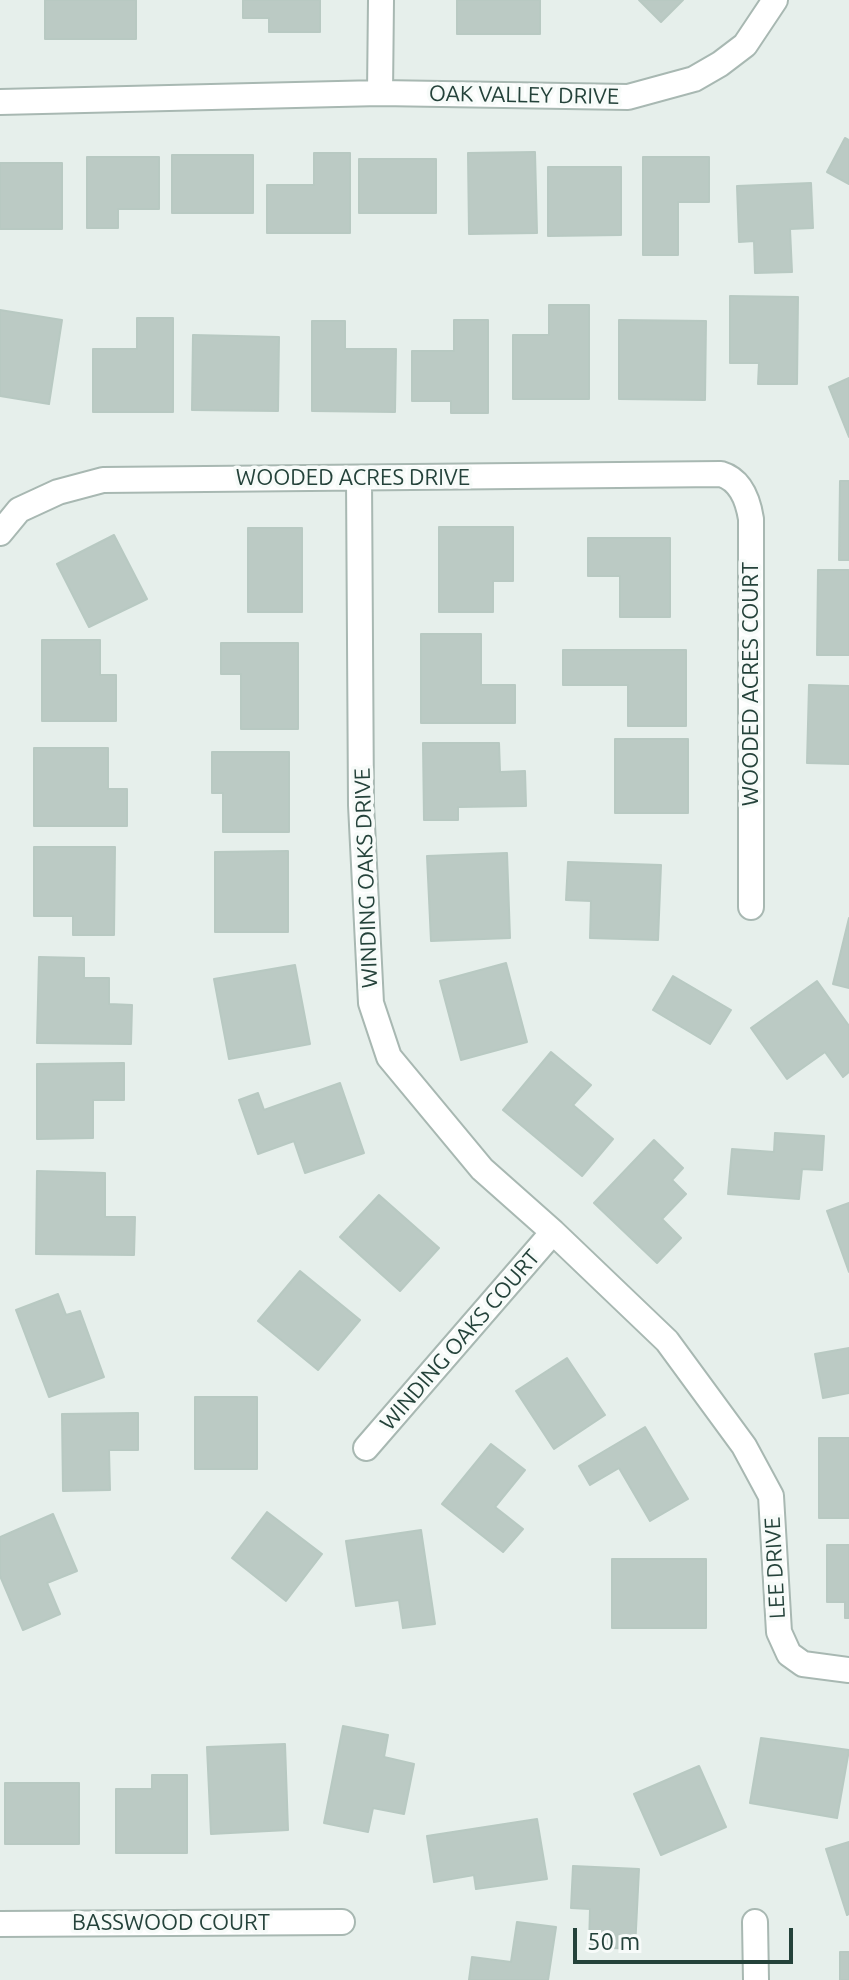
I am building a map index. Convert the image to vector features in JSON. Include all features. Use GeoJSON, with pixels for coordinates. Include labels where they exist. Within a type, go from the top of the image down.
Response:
{"type":"FeatureCollection","features":[{"type":"Feature","properties":{"kind":"street"},"geometry":{"type":"LineString","coordinates":[[380,93],[381,0]]}},
{"type":"Feature","properties":{"kind":"street","name":"OAK VALLEY DRIVE"},"geometry":{"type":"LineString","coordinates":[[0,102],[380,93],[628,97],[694,79],[720,64],[745,45],[775,0]]}},
{"type":"Feature","properties":{"kind":"street","name":"WOODED ACRES DRIVE"},"geometry":{"type":"LineString","coordinates":[[0,533],[19,510],[58,492],[103,480],[721,474]]}},
{"type":"Feature","properties":{"kind":"street","name":"WOODED ACRES COURT"},"geometry":{"type":"LineString","coordinates":[[721,474],[731,477],[748,500],[751,519],[751,907]]}},
{"type":"Feature","properties":{"kind":"street","name":"WINDING OAKS DRIVE"},"geometry":{"type":"LineString","coordinates":[[359,479],[361,805],[371,1003],[389,1057],[482,1169],[667,1341],[730,1426]]}},
{"type":"Feature","properties":{"kind":"street","name":"WINDING OAKS COURT"},"geometry":{"type":"LineString","coordinates":[[366,1448],[553,1232]]}},
{"type":"Feature","properties":{"kind":"street","name":"LEE DRIVE"},"geometry":{"type":"LineString","coordinates":[[730,1426],[771,1496],[779,1632],[789,1654],[803,1664],[849,1670]]}},
{"type":"Feature","properties":{"kind":"street","name":"BASSWOOD COURT"},"geometry":{"type":"LineString","coordinates":[[0,1924],[342,1922]]}},
{"type":"Feature","properties":{"kind":"street"},"geometry":{"type":"LineString","coordinates":[[755,1922],[756,1980]]}},
{"type":"Feature","properties":{"kind":"building"},"geometry":{"type":"Polygon","coordinates":[[[45,0],[136,0],[136,39],[45,39],[45,0]]]}},
{"type":"Feature","properties":{"kind":"building"},"geometry":{"type":"Polygon","coordinates":[[[243,0],[320,0],[320,32],[269,32],[269,18],[243,18],[243,0]]]}},
{"type":"Feature","properties":{"kind":"building"},"geometry":{"type":"Polygon","coordinates":[[[457,0],[540,0],[540,34],[457,34],[457,0]]]}},
{"type":"Feature","properties":{"kind":"building"},"geometry":{"type":"Polygon","coordinates":[[[639,0],[683,0],[661,22],[639,0]]]}},
{"type":"Feature","properties":{"kind":"building"},"geometry":{"type":"Polygon","coordinates":[[[845,138],[849,140],[849,184],[827,172],[845,138]]]}},
{"type":"Feature","properties":{"kind":"building"},"geometry":{"type":"Polygon","coordinates":[[[535,152],[537,233],[469,234],[468,153],[535,152]]]}},
{"type":"Feature","properties":{"kind":"building"},"geometry":{"type":"Polygon","coordinates":[[[314,153],[350,153],[350,233],[267,233],[267,185],[314,185],[314,153]]]}},
{"type":"Feature","properties":{"kind":"building"},"geometry":{"type":"Polygon","coordinates":[[[172,155],[253,155],[253,213],[172,213],[172,155]]]}},
{"type":"Feature","properties":{"kind":"building"},"geometry":{"type":"Polygon","coordinates":[[[87,157],[159,157],[159,209],[118,209],[118,228],[87,228],[87,157]]]}},
{"type":"Feature","properties":{"kind":"building"},"geometry":{"type":"Polygon","coordinates":[[[643,157],[709,157],[709,202],[678,202],[678,255],[643,255],[643,157]]]}},
{"type":"Feature","properties":{"kind":"building"},"geometry":{"type":"Polygon","coordinates":[[[359,159],[436,159],[436,213],[359,213],[359,159]]]}},
{"type":"Feature","properties":{"kind":"building"},"geometry":{"type":"Polygon","coordinates":[[[0,163],[62,163],[62,229],[0,229],[0,163]]]}},
{"type":"Feature","properties":{"kind":"building"},"geometry":{"type":"Polygon","coordinates":[[[548,167],[621,167],[621,235],[548,236],[548,167]]]}},
{"type":"Feature","properties":{"kind":"building"},"geometry":{"type":"Polygon","coordinates":[[[811,183],[813,228],[790,229],[792,272],[755,273],[754,241],[739,242],[737,186],[811,183]]]}},
{"type":"Feature","properties":{"kind":"building"},"geometry":{"type":"Polygon","coordinates":[[[730,296],[798,297],[797,384],[758,384],[759,363],[730,363],[730,296]]]}},
{"type":"Feature","properties":{"kind":"building"},"geometry":{"type":"Polygon","coordinates":[[[549,305],[589,305],[589,399],[513,399],[513,335],[549,335],[549,305]]]}},
{"type":"Feature","properties":{"kind":"building"},"geometry":{"type":"Polygon","coordinates":[[[0,310],[62,320],[49,404],[0,396],[0,310]]]}},
{"type":"Feature","properties":{"kind":"building"},"geometry":{"type":"Polygon","coordinates":[[[137,318],[173,318],[173,412],[93,412],[93,349],[137,349],[137,318]]]}},
{"type":"Feature","properties":{"kind":"building"},"geometry":{"type":"Polygon","coordinates":[[[454,320],[488,320],[488,413],[451,413],[451,401],[412,401],[412,351],[454,351],[454,320]]]}},
{"type":"Feature","properties":{"kind":"building"},"geometry":{"type":"Polygon","coordinates":[[[619,320],[706,321],[705,400],[619,399],[619,320]]]}},
{"type":"Feature","properties":{"kind":"building"},"geometry":{"type":"Polygon","coordinates":[[[312,321],[345,321],[345,349],[396,349],[395,412],[312,411],[312,321]]]}},
{"type":"Feature","properties":{"kind":"building"},"geometry":{"type":"Polygon","coordinates":[[[193,335],[279,337],[278,411],[192,410],[193,335]]]}},
{"type":"Feature","properties":{"kind":"building"},"geometry":{"type":"Polygon","coordinates":[[[849,378],[849,437],[829,387],[849,378]]]}},
{"type":"Feature","properties":{"kind":"building"},"geometry":{"type":"Polygon","coordinates":[[[840,481],[849,481],[849,560],[839,560],[840,481]]]}},
{"type":"Feature","properties":{"kind":"building"},"geometry":{"type":"Polygon","coordinates":[[[439,527],[513,527],[513,581],[493,581],[493,612],[439,612],[439,527]]]}},
{"type":"Feature","properties":{"kind":"building"},"geometry":{"type":"Polygon","coordinates":[[[248,528],[302,528],[302,612],[248,612],[248,528]]]}},
{"type":"Feature","properties":{"kind":"building"},"geometry":{"type":"Polygon","coordinates":[[[114,535],[147,599],[89,627],[57,564],[114,535]]]}},
{"type":"Feature","properties":{"kind":"building"},"geometry":{"type":"Polygon","coordinates":[[[588,538],[670,538],[670,617],[620,617],[620,576],[588,576],[588,538]]]}},
{"type":"Feature","properties":{"kind":"building"},"geometry":{"type":"Polygon","coordinates":[[[818,570],[849,570],[849,655],[817,655],[818,570]]]}},
{"type":"Feature","properties":{"kind":"building"},"geometry":{"type":"Polygon","coordinates":[[[421,634],[481,634],[481,685],[515,685],[515,723],[421,723],[421,634]]]}},
{"type":"Feature","properties":{"kind":"building"},"geometry":{"type":"Polygon","coordinates":[[[42,640],[100,640],[100,675],[116,675],[116,721],[42,721],[42,640]]]}},
{"type":"Feature","properties":{"kind":"building"},"geometry":{"type":"Polygon","coordinates":[[[221,643],[298,643],[298,729],[241,729],[241,674],[221,674],[221,643]]]}},
{"type":"Feature","properties":{"kind":"building"},"geometry":{"type":"Polygon","coordinates":[[[563,650],[686,650],[686,726],[628,726],[628,685],[563,685],[563,650]]]}},
{"type":"Feature","properties":{"kind":"building"},"geometry":{"type":"Polygon","coordinates":[[[809,685],[849,686],[849,764],[807,763],[809,685]]]}},
{"type":"Feature","properties":{"kind":"building"},"geometry":{"type":"Polygon","coordinates":[[[615,739],[688,739],[688,813],[615,813],[615,739]]]}},
{"type":"Feature","properties":{"kind":"building"},"geometry":{"type":"Polygon","coordinates":[[[423,743],[499,743],[500,772],[525,771],[526,806],[458,807],[458,820],[424,820],[423,743]]]}},
{"type":"Feature","properties":{"kind":"building"},"geometry":{"type":"Polygon","coordinates":[[[34,748],[108,748],[108,789],[127,789],[127,826],[34,826],[34,748]]]}},
{"type":"Feature","properties":{"kind":"building"},"geometry":{"type":"Polygon","coordinates":[[[212,752],[289,752],[289,832],[223,832],[223,793],[212,793],[212,752]]]}},
{"type":"Feature","properties":{"kind":"building"},"geometry":{"type":"Polygon","coordinates":[[[34,847],[115,847],[114,935],[73,935],[73,916],[34,916],[34,847]]]}},
{"type":"Feature","properties":{"kind":"building"},"geometry":{"type":"Polygon","coordinates":[[[288,851],[288,932],[215,932],[215,852],[288,851]]]}},
{"type":"Feature","properties":{"kind":"building"},"geometry":{"type":"Polygon","coordinates":[[[507,853],[510,938],[431,941],[427,856],[507,853]]]}},
{"type":"Feature","properties":{"kind":"building"},"geometry":{"type":"Polygon","coordinates":[[[568,862],[661,865],[658,940],[590,938],[591,901],[566,900],[568,862]]]}},
{"type":"Feature","properties":{"kind":"building"},"geometry":{"type":"Polygon","coordinates":[[[849,918],[849,988],[833,984],[849,918]]]}},
{"type":"Feature","properties":{"kind":"building"},"geometry":{"type":"Polygon","coordinates":[[[39,957],[84,958],[84,978],[109,978],[109,1004],[132,1005],[131,1044],[37,1043],[39,957]]]}},
{"type":"Feature","properties":{"kind":"building"},"geometry":{"type":"Polygon","coordinates":[[[506,963],[527,1042],[461,1060],[440,981],[506,963]]]}},
{"type":"Feature","properties":{"kind":"building"},"geometry":{"type":"Polygon","coordinates":[[[295,965],[310,1044],[229,1059],[214,979],[295,965]]]}},
{"type":"Feature","properties":{"kind":"building"},"geometry":{"type":"Polygon","coordinates":[[[673,976],[731,1010],[710,1044],[653,1010],[673,976]]]}},
{"type":"Feature","properties":{"kind":"building"},"geometry":{"type":"Polygon","coordinates":[[[817,981],[849,1026],[849,1072],[843,1077],[825,1052],[787,1079],[751,1028],[817,981]]]}},
{"type":"Feature","properties":{"kind":"building"},"geometry":{"type":"Polygon","coordinates":[[[551,1052],[591,1085],[573,1105],[613,1139],[582,1176],[503,1110],[551,1052]]]}},
{"type":"Feature","properties":{"kind":"building"},"geometry":{"type":"Polygon","coordinates":[[[124,1063],[124,1100],[93,1100],[93,1138],[37,1139],[37,1064],[124,1063]]]}},
{"type":"Feature","properties":{"kind":"building"},"geometry":{"type":"Polygon","coordinates":[[[340,1083],[364,1153],[305,1173],[294,1141],[258,1154],[239,1100],[258,1093],[264,1110],[340,1083]]]}},
{"type":"Feature","properties":{"kind":"building"},"geometry":{"type":"Polygon","coordinates":[[[775,1133],[824,1136],[822,1170],[802,1169],[799,1199],[728,1194],[732,1149],[774,1152],[775,1133]]]}},
{"type":"Feature","properties":{"kind":"building"},"geometry":{"type":"Polygon","coordinates":[[[654,1140],[683,1168],[672,1180],[686,1194],[662,1219],[681,1238],[657,1263],[594,1203],[654,1140]]]}},
{"type":"Feature","properties":{"kind":"building"},"geometry":{"type":"Polygon","coordinates":[[[37,1171],[105,1173],[105,1217],[135,1217],[134,1255],[36,1254],[37,1171]]]}},
{"type":"Feature","properties":{"kind":"building"},"geometry":{"type":"Polygon","coordinates":[[[379,1195],[439,1248],[400,1291],[340,1237],[379,1195]]]}},
{"type":"Feature","properties":{"kind":"building"},"geometry":{"type":"Polygon","coordinates":[[[849,1203],[849,1272],[827,1211],[849,1203]]]}},
{"type":"Feature","properties":{"kind":"building"},"geometry":{"type":"Polygon","coordinates":[[[300,1271],[360,1320],[318,1370],[258,1321],[300,1271]]]}},
{"type":"Feature","properties":{"kind":"building"},"geometry":{"type":"Polygon","coordinates":[[[58,1294],[66,1315],[80,1311],[104,1377],[49,1397],[16,1310],[58,1294]]]}},
{"type":"Feature","properties":{"kind":"building"},"geometry":{"type":"Polygon","coordinates":[[[849,1348],[849,1393],[823,1398],[815,1354],[849,1348]]]}},
{"type":"Feature","properties":{"kind":"building"},"geometry":{"type":"Polygon","coordinates":[[[567,1358],[605,1415],[554,1449],[516,1391],[567,1358]]]}},
{"type":"Feature","properties":{"kind":"building"},"geometry":{"type":"Polygon","coordinates":[[[195,1397],[257,1397],[257,1469],[195,1469],[195,1397]]]}},
{"type":"Feature","properties":{"kind":"building"},"geometry":{"type":"Polygon","coordinates":[[[138,1413],[138,1450],[109,1450],[110,1490],[63,1491],[62,1414],[138,1413]]]}},
{"type":"Feature","properties":{"kind":"building"},"geometry":{"type":"Polygon","coordinates":[[[645,1427],[688,1499],[650,1521],[619,1468],[590,1485],[579,1466],[645,1427]]]}},
{"type":"Feature","properties":{"kind":"building"},"geometry":{"type":"Polygon","coordinates":[[[819,1438],[849,1438],[849,1518],[819,1518],[819,1438]]]}},
{"type":"Feature","properties":{"kind":"building"},"geometry":{"type":"Polygon","coordinates":[[[491,1444],[525,1470],[495,1507],[523,1529],[503,1552],[442,1504],[491,1444]]]}},
{"type":"Feature","properties":{"kind":"building"},"geometry":{"type":"Polygon","coordinates":[[[267,1512],[322,1554],[286,1601],[232,1558],[267,1512]]]}},
{"type":"Feature","properties":{"kind":"building"},"geometry":{"type":"Polygon","coordinates":[[[53,1514],[77,1571],[47,1583],[60,1614],[23,1630],[0,1576],[0,1537],[53,1514]]]}},
{"type":"Feature","properties":{"kind":"building"},"geometry":{"type":"Polygon","coordinates":[[[421,1530],[435,1624],[403,1628],[399,1600],[356,1606],[346,1541],[421,1530]]]}},
{"type":"Feature","properties":{"kind":"building"},"geometry":{"type":"Polygon","coordinates":[[[827,1545],[849,1545],[849,1618],[845,1618],[845,1602],[827,1602],[827,1545]]]}},
{"type":"Feature","properties":{"kind":"building"},"geometry":{"type":"Polygon","coordinates":[[[612,1559],[706,1559],[706,1628],[612,1628],[612,1559]]]}},
{"type":"Feature","properties":{"kind":"building"},"geometry":{"type":"Polygon","coordinates":[[[343,1726],[388,1735],[384,1757],[414,1764],[404,1814],[373,1808],[368,1832],[324,1823],[343,1726]]]}},
{"type":"Feature","properties":{"kind":"building"},"geometry":{"type":"Polygon","coordinates":[[[761,1738],[849,1750],[837,1818],[750,1803],[761,1738]]]}},
{"type":"Feature","properties":{"kind":"building"},"geometry":{"type":"Polygon","coordinates":[[[285,1744],[288,1830],[211,1834],[207,1747],[285,1744]]]}},
{"type":"Feature","properties":{"kind":"building"},"geometry":{"type":"Polygon","coordinates":[[[699,1766],[726,1827],[661,1855],[634,1794],[699,1766]]]}},
{"type":"Feature","properties":{"kind":"building"},"geometry":{"type":"Polygon","coordinates":[[[152,1775],[187,1775],[187,1853],[116,1853],[116,1789],[152,1789],[152,1775]]]}},
{"type":"Feature","properties":{"kind":"building"},"geometry":{"type":"Polygon","coordinates":[[[5,1783],[79,1783],[79,1844],[5,1844],[5,1783]]]}},
{"type":"Feature","properties":{"kind":"building"},"geometry":{"type":"Polygon","coordinates":[[[537,1819],[547,1879],[476,1889],[474,1875],[434,1882],[427,1836],[537,1819]]]}},
{"type":"Feature","properties":{"kind":"building"},"geometry":{"type":"Polygon","coordinates":[[[849,1842],[849,1914],[847,1915],[826,1849],[849,1842]]]}},
{"type":"Feature","properties":{"kind":"building"},"geometry":{"type":"Polygon","coordinates":[[[573,1866],[639,1869],[635,1949],[589,1947],[590,1909],[571,1908],[573,1866]]]}},
{"type":"Feature","properties":{"kind":"building"},"geometry":{"type":"Polygon","coordinates":[[[517,1922],[556,1927],[548,1980],[469,1980],[472,1957],[511,1962],[517,1922]]]}},
{"type":"Feature","properties":{"kind":"building"},"geometry":{"type":"Polygon","coordinates":[[[840,1952],[849,1952],[849,1980],[840,1980],[840,1952]]]}}]}
